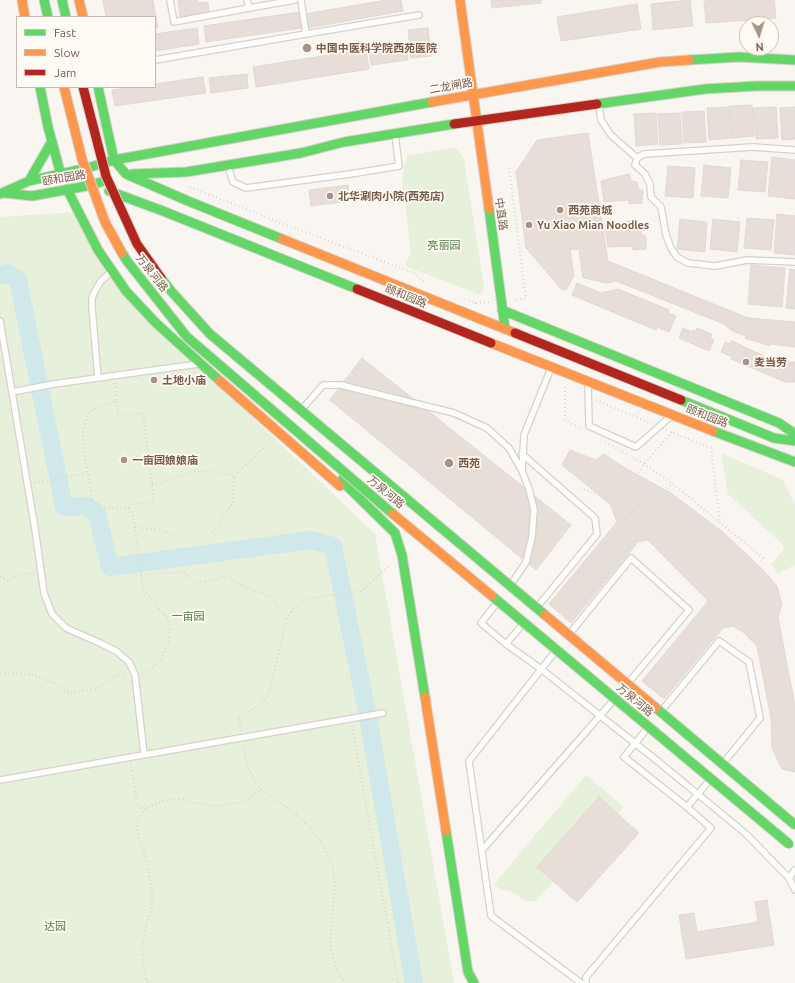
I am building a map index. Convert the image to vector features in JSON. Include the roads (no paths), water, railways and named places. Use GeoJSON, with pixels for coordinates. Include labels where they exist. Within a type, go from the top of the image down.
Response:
{"type":"FeatureCollection","features":[{"type":"Feature","properties":{"kind":"main road"},"geometry":{"type":"LineString","coordinates":[[22,0],[25,16]]}},
{"type":"Feature","properties":{"kind":"main road"},"geometry":{"type":"LineString","coordinates":[[44,0],[48,16]]}},
{"type":"Feature","properties":{"kind":"main road"},"geometry":{"type":"LineString","coordinates":[[62,0],[66,16]]}},
{"type":"Feature","properties":{"kind":"main road"},"geometry":{"type":"LineString","coordinates":[[82,0],[83,16]]}},
{"type":"Feature","properties":{"kind":"main road"},"geometry":{"type":"LineString","coordinates":[[460,0],[472,94]]}},
{"type":"Feature","properties":{"kind":"main road","name":"二龙闸路"},"geometry":{"type":"LineString","coordinates":[[87,168],[114,160],[472,94],[660,62],[739,56],[795,60]]}},
{"type":"Feature","properties":{"kind":"main road"},"geometry":{"type":"LineString","coordinates":[[52,141],[61,175],[92,185],[126,174],[186,172],[228,166],[301,153],[344,142],[598,103],[705,89],[756,86],[795,86]]}},
{"type":"Feature","properties":{"kind":"main road"},"geometry":{"type":"LineString","coordinates":[[29,181],[52,141],[55,125],[40,88]]}},
{"type":"Feature","properties":{"kind":"main road","name":"万泉河路"},"geometry":{"type":"LineString","coordinates":[[64,88],[82,159],[105,222],[127,261],[187,337],[340,469],[792,848]]}},
{"type":"Feature","properties":{"kind":"main road","name":"万泉河路"},"geometry":{"type":"LineString","coordinates":[[83,88],[106,176],[137,244],[171,291],[210,334],[795,825]]}},
{"type":"Feature","properties":{"kind":"main road"},"geometry":{"type":"LineString","coordinates":[[98,88],[114,160],[126,174]]}},
{"type":"Feature","properties":{"kind":"main road","name":"中直路"},"geometry":{"type":"LineString","coordinates":[[472,94],[505,328]]}},
{"type":"Feature","properties":{"kind":"main road"},"geometry":{"type":"LineString","coordinates":[[55,125],[103,114]]}},
{"type":"Feature","properties":{"kind":"main road"},"geometry":{"type":"LineString","coordinates":[[74,120],[92,185]]}},
{"type":"Feature","properties":{"kind":"main road","name":"颐和园路"},"geometry":{"type":"LineString","coordinates":[[2,193],[29,181],[87,168]]}},
{"type":"Feature","properties":{"kind":"main road","name":"颐和园路"},"geometry":{"type":"LineString","coordinates":[[126,174],[225,216],[774,438],[795,441]]}},
{"type":"Feature","properties":{"kind":"main road","name":"颐和园路"},"geometry":{"type":"LineString","coordinates":[[2,193],[32,196],[92,185],[163,211],[671,416],[795,462]]}},
{"type":"Feature","properties":{"kind":"main road"},"geometry":{"type":"LineString","coordinates":[[67,190],[98,250],[126,291],[200,364],[340,486]]}},
{"type":"Feature","properties":{"kind":"main road","name":"颐和园路"},"geometry":{"type":"LineString","coordinates":[[502,305],[778,423],[795,434]]}},
{"type":"Feature","properties":{"kind":"main road"},"geometry":{"type":"LineString","coordinates":[[340,469],[347,486],[395,533],[402,555],[468,972],[474,983]]}},
{"type":"Feature","properties":{"kind":"lane"},"geometry":{"type":"LineString","coordinates":[[170,0],[174,22],[295,0]]}},
{"type":"Feature","properties":{"kind":"lane"},"geometry":{"type":"LineString","coordinates":[[247,0],[249,8]]}},
{"type":"Feature","properties":{"kind":"lane"},"geometry":{"type":"LineString","coordinates":[[301,0],[306,34]]}},
{"type":"Feature","properties":{"kind":"lane"},"geometry":{"type":"LineString","coordinates":[[156,60],[418,15]]}},
{"type":"Feature","properties":{"kind":"lane"},"geometry":{"type":"LineString","coordinates":[[598,103],[601,120],[611,135],[637,158]]}},
{"type":"Feature","properties":{"kind":"lane"},"geometry":{"type":"LineString","coordinates":[[228,166],[233,182],[246,188],[399,166],[394,134]]}},
{"type":"Feature","properties":{"kind":"lane"},"geometry":{"type":"LineString","coordinates":[[795,150],[753,147],[644,154],[637,158],[635,165],[645,174],[650,184],[652,197],[661,208],[666,235],[671,248],[677,257],[688,263],[715,266],[747,260],[795,262]]}},
{"type":"Feature","properties":{"kind":"lane"},"geometry":{"type":"LineString","coordinates":[[98,378],[92,298],[101,281],[112,271]]}},
{"type":"Feature","properties":{"kind":"lane"},"geometry":{"type":"LineString","coordinates":[[0,320],[28,484],[44,593],[52,614],[66,628],[116,651],[129,662],[135,674],[144,754]]}},
{"type":"Feature","properties":{"kind":"lane"},"geometry":{"type":"LineString","coordinates":[[12,392],[54,384],[200,364]]}},
{"type":"Feature","properties":{"kind":"lane"},"geometry":{"type":"LineString","coordinates":[[522,471],[524,435],[551,368]]}},
{"type":"Feature","properties":{"kind":"lane"},"geometry":{"type":"LineString","coordinates":[[588,382],[589,426],[636,447],[671,416]]}},
{"type":"Feature","properties":{"kind":"lane"},"geometry":{"type":"LineString","coordinates":[[283,437],[308,401],[323,385],[341,385],[454,413],[487,428],[509,448],[522,471],[529,489],[534,509],[532,537],[526,562],[505,591]]}},
{"type":"Feature","properties":{"kind":"lane"},"geometry":{"type":"LineString","coordinates":[[522,454],[595,518],[597,534],[534,610]]}},
{"type":"Feature","properties":{"kind":"lane"},"geometry":{"type":"LineString","coordinates":[[563,642],[631,558],[689,610],[623,690]]}},
{"type":"Feature","properties":{"kind":"lane"},"geometry":{"type":"LineString","coordinates":[[500,598],[481,623],[635,743],[745,833],[789,878],[795,890]]}},
{"type":"Feature","properties":{"kind":"lane"},"geometry":{"type":"LineString","coordinates":[[506,644],[526,620]]}},
{"type":"Feature","properties":{"kind":"lane"},"geometry":{"type":"LineString","coordinates":[[655,718],[719,641],[749,662],[760,718],[717,771]]}},
{"type":"Feature","properties":{"kind":"lane"},"geometry":{"type":"LineString","coordinates":[[558,647],[469,761],[491,916],[581,983]]}},
{"type":"Feature","properties":{"kind":"lane"},"geometry":{"type":"LineString","coordinates":[[482,850],[618,695]]}},
{"type":"Feature","properties":{"kind":"lane"},"geometry":{"type":"LineString","coordinates":[[0,780],[130,756],[351,719],[383,712]]}},
{"type":"Feature","properties":{"kind":"lane"},"geometry":{"type":"LineString","coordinates":[[586,983],[586,977],[711,828],[624,757],[650,724]]}},
{"type":"Feature","properties":{"kind":"lane"},"geometry":{"type":"LineString","coordinates":[[687,807],[712,776]]}},
{"type":"Feature","properties":{"kind":"lane"},"geometry":{"type":"LineString","coordinates":[[789,878],[795,870]]}},
{"type":"Feature","properties":{"kind":"waterway"},"geometry":{"type":"LineString","coordinates":[[0,275],[8,273],[18,280],[64,507],[87,506],[97,514],[110,567],[311,540],[333,546],[368,717],[414,983]]}},
{"type":"Feature","properties":{"kind":"place","name":"中国中医科学院西苑医院"},"geometry":{"type":"Point","coordinates":[307,48]}},
{"type":"Feature","properties":{"kind":"place","name":"北华涮肉小院(西苑店)"},"geometry":{"type":"Point","coordinates":[330,196]}},
{"type":"Feature","properties":{"kind":"place","name":"西苑商城"},"geometry":{"type":"Point","coordinates":[560,210]}},
{"type":"Feature","properties":{"kind":"place","name":"Yu Xiao Mian Noodles"},"geometry":{"type":"Point","coordinates":[529,225]}},
{"type":"Feature","properties":{"kind":"place","name":"麦当劳"},"geometry":{"type":"Point","coordinates":[746,362]}},
{"type":"Feature","properties":{"kind":"place","name":"土地小庙"},"geometry":{"type":"Point","coordinates":[154,380]}},
{"type":"Feature","properties":{"kind":"place","name":"一亩园娘娘庙"},"geometry":{"type":"Point","coordinates":[124,460]}},
{"type":"Feature","properties":{"kind":"place","name":"西苑"},"geometry":{"type":"Point","coordinates":[449,463]}},
{"type":"Feature","properties":{"kind":"park label","name":"亮丽园"},"geometry":{"type":"Point","coordinates":[444,245]}},
{"type":"Feature","properties":{"kind":"park label","name":"一亩园"},"geometry":{"type":"Point","coordinates":[188,616]}},
{"type":"Feature","properties":{"kind":"park label","name":"达园"},"geometry":{"type":"Point","coordinates":[55,926]}}]}
